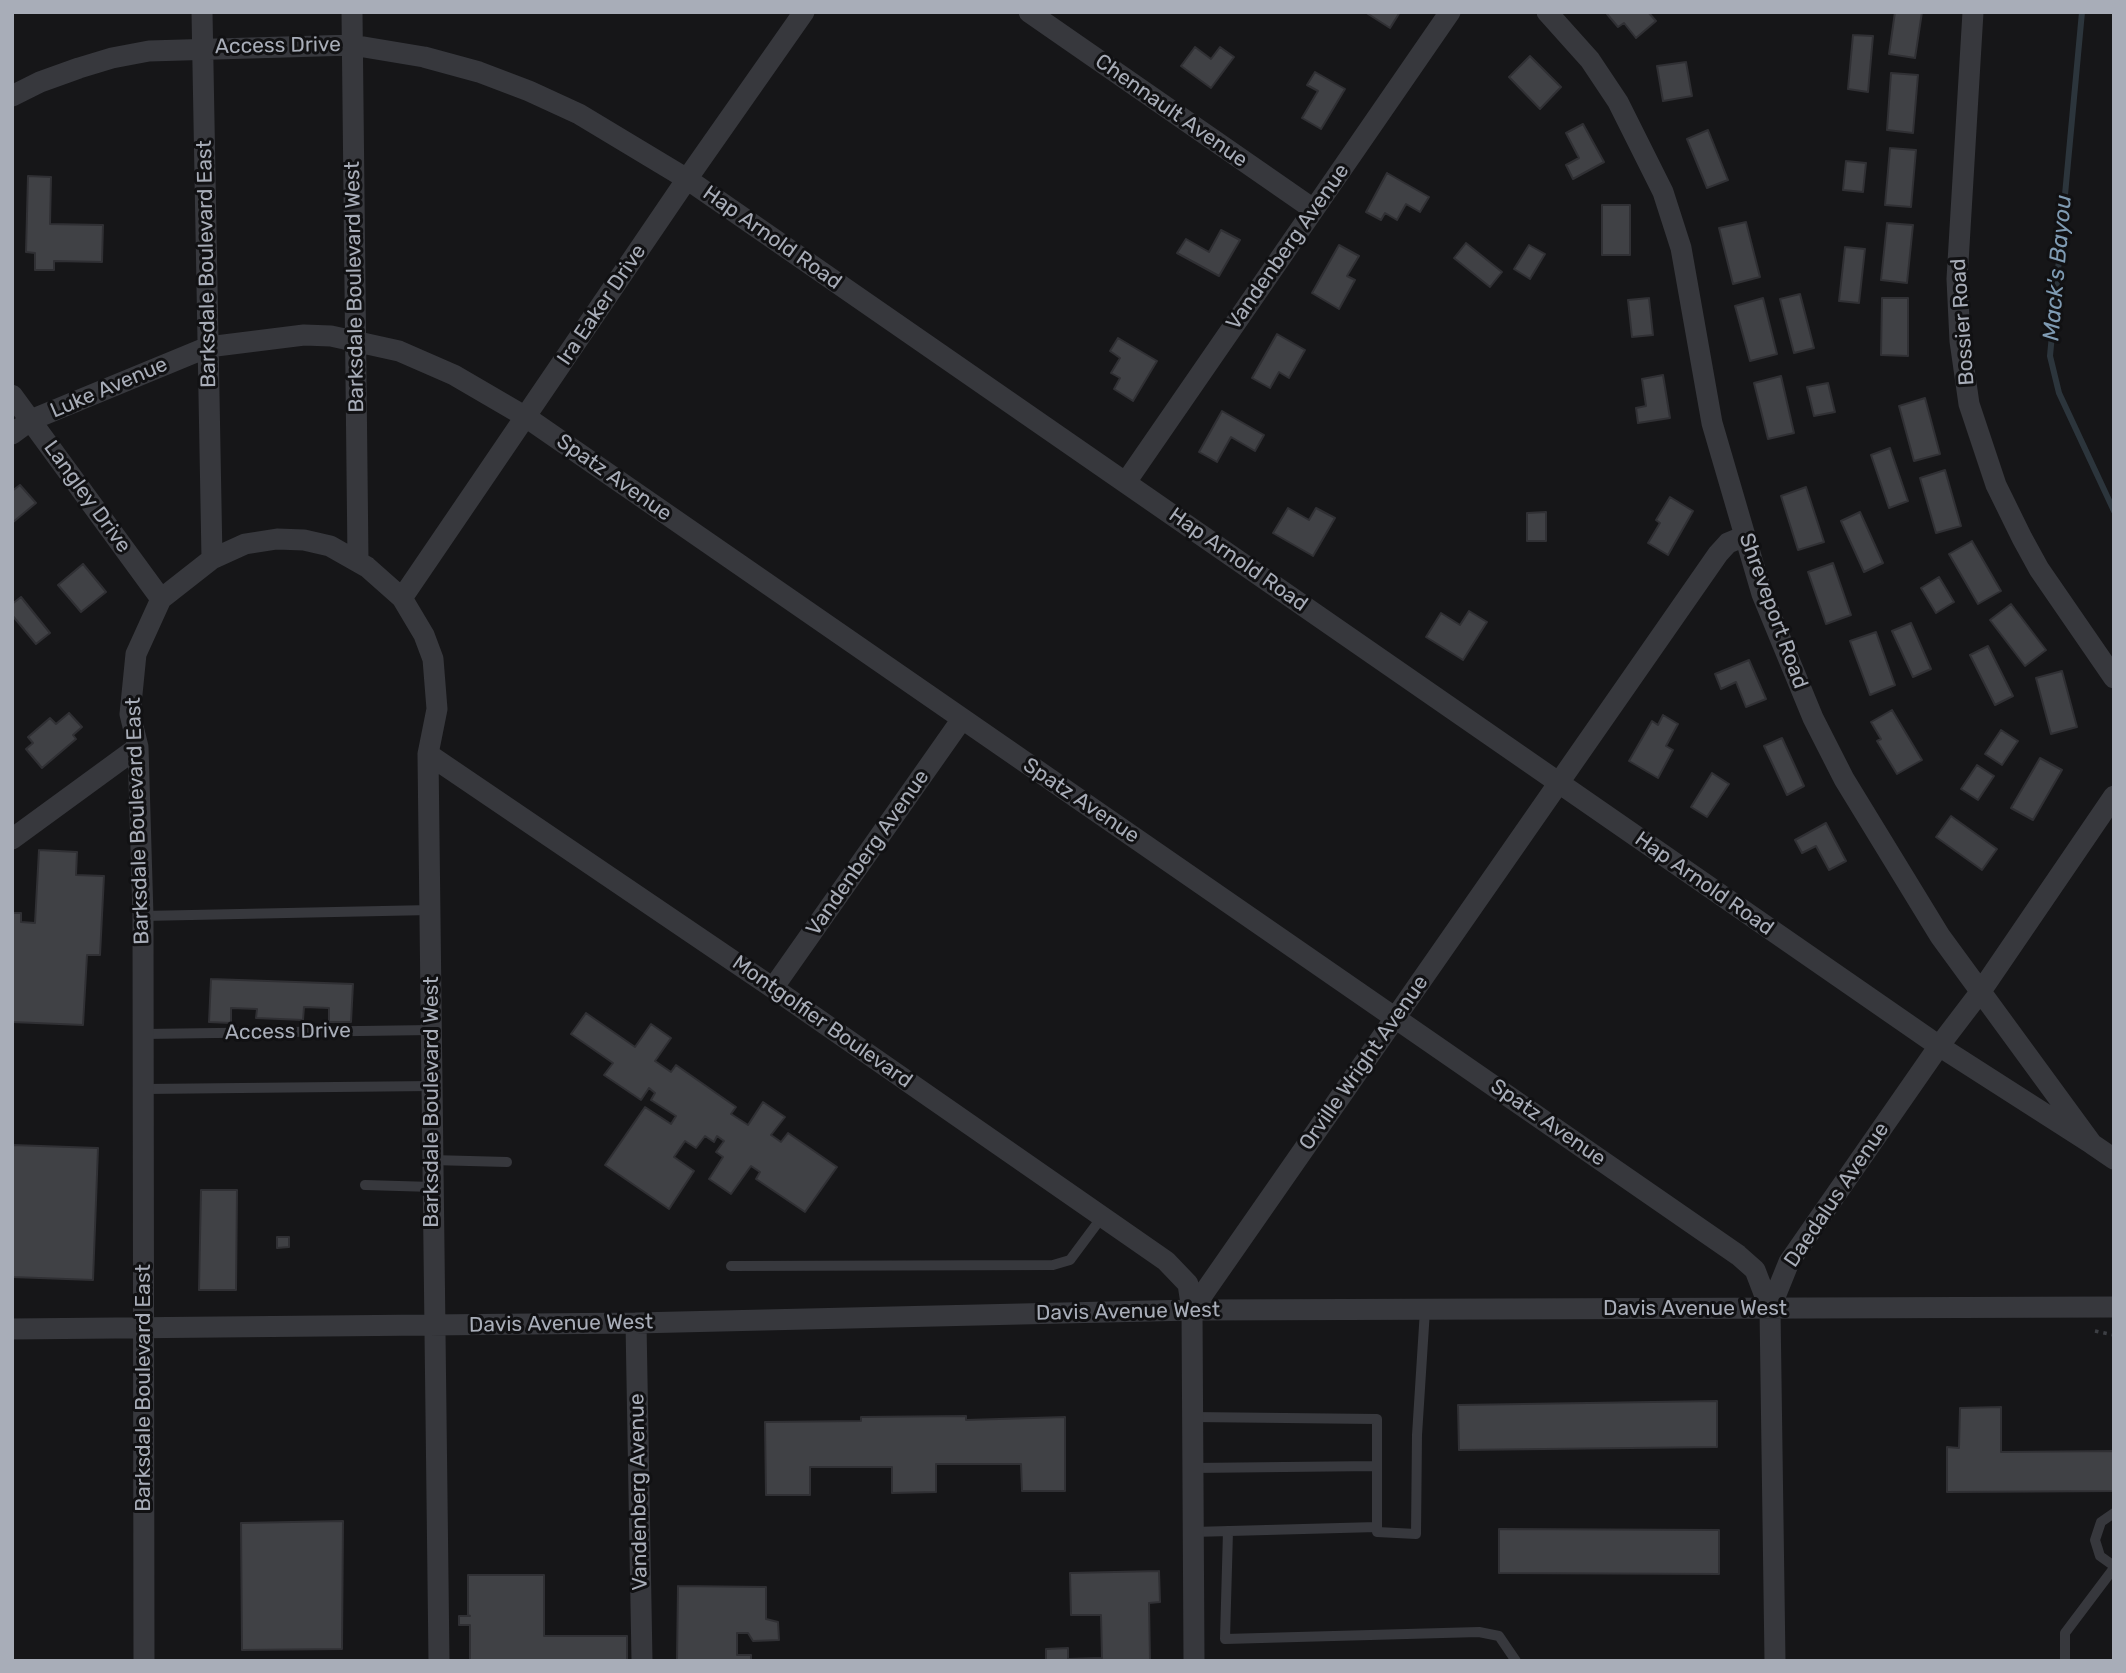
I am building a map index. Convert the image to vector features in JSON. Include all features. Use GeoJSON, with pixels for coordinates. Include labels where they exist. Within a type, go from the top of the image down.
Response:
{"type":"FeatureCollection","features":[{"type":"Feature","properties":{"kind":"street","name":"Barksdale Boulevard East"},"geometry":{"type":"LineString","coordinates":[[144,1661],[143,916],[138,747],[130,714],[136,654],[161,599],[212,559],[202,12]]}},
{"type":"Feature","properties":{"kind":"street","name":"Barksdale Boulevard West"},"geometry":{"type":"LineString","coordinates":[[352,12],[355,340],[363,564],[402,598],[425,635],[433,659],[437,709],[428,754],[439,1661]]}},
{"type":"Feature","properties":{"kind":"street","name":"Ira Eaker Drive"},"geometry":{"type":"LineString","coordinates":[[402,598],[804,12]]}},
{"type":"Feature","properties":{"kind":"street","name":"Chennault Avenue"},"geometry":{"type":"LineString","coordinates":[[1029,12],[1313,209]]}},
{"type":"Feature","properties":{"kind":"street","name":"Vandenberg Avenue"},"geometry":{"type":"LineString","coordinates":[[1126,482],[1450,12]]}},
{"type":"Feature","properties":{"kind":"street","name":"Shreveport Road"},"geometry":{"type":"LineString","coordinates":[[1547,12],[1590,60],[1618,102],[1663,192],[1681,248],[1712,423],[1762,594],[1813,718],[1843,779],[1940,936],[2092,1144],[2114,1159]]}},
{"type":"Feature","properties":{"kind":"street","name":"Bossier Road"},"geometry":{"type":"LineString","coordinates":[[1973,12],[1957,279],[1960,341],[1969,404],[1996,485],[2022,538],[2039,569],[2114,678]]}},
{"type":"Feature","properties":{"kind":"street","name":"Access Drive"},"geometry":{"type":"LineString","coordinates":[[12,96],[40,82],[112,58],[149,51],[352,44]]}},
{"type":"Feature","properties":{"kind":"street","name":"Hap Arnold Road"},"geometry":{"type":"LineString","coordinates":[[352,44],[424,57],[479,72],[528,91],[579,114],[687,179],[1938,1046],[2092,1144]]}},
{"type":"Feature","properties":{"kind":"street"},"geometry":{"type":"LineString","coordinates":[[208,347],[304,335],[355,340]]}},
{"type":"Feature","properties":{"kind":"street","name":"Spatz Avenue"},"geometry":{"type":"LineString","coordinates":[[355,340],[399,351],[454,375],[526,417],[1738,1255],[1755,1270],[1770,1309]]}},
{"type":"Feature","properties":{"kind":"street","name":"Luke Avenue"},"geometry":{"type":"LineString","coordinates":[[12,434],[31,420],[208,347]]}},
{"type":"Feature","properties":{"kind":"street","name":"Langley Drive"},"geometry":{"type":"LineString","coordinates":[[12,395],[161,599]]}},
{"type":"Feature","properties":{"kind":"street","name":"Orville Wright Avenue"},"geometry":{"type":"LineString","coordinates":[[1192,1310],[1718,554],[1728,543],[1745,536]]}},
{"type":"Feature","properties":{"kind":"street"},"geometry":{"type":"LineString","coordinates":[[212,559],[245,544],[290,540],[330,546],[363,564]]}},
{"type":"Feature","properties":{"kind":"street","name":"Vandenberg Avenue"},"geometry":{"type":"LineString","coordinates":[[773,988],[962,719]]}},
{"type":"Feature","properties":{"kind":"street"},"geometry":{"type":"LineString","coordinates":[[12,839],[138,747]]}},
{"type":"Feature","properties":{"kind":"street","name":"Montgolfier Boulevard"},"geometry":{"type":"LineString","coordinates":[[428,754],[773,988],[1166,1261],[1188,1284],[1192,1310]]}},
{"type":"Feature","properties":{"kind":"street","name":"Daedalus Avenue"},"geometry":{"type":"LineString","coordinates":[[1775,1661],[1770,1309],[1789,1262],[1938,1046],[1981,991],[2114,796]]}},
{"type":"Feature","properties":{"kind":"street","name":"Davis Avenue West"},"geometry":{"type":"LineString","coordinates":[[12,1329],[636,1323],[1192,1310],[2114,1307]]}},
{"type":"Feature","properties":{"kind":"street"},"geometry":{"type":"LineString","coordinates":[[1192,1310],[1194,1661]]}},
{"type":"Feature","properties":{"kind":"street","name":"Vandenberg Avenue"},"geometry":{"type":"LineString","coordinates":[[636,1323],[642,1661]]}},
{"type":"Feature","properties":{"kind":"lane"},"geometry":{"type":"LineString","coordinates":[[143,916],[431,911]]}},
{"type":"Feature","properties":{"kind":"lane","name":"Access Drive"},"geometry":{"type":"LineString","coordinates":[[144,1034],[432,1030]]}},
{"type":"Feature","properties":{"kind":"lane"},"geometry":{"type":"LineString","coordinates":[[145,1089],[432,1086]]}},
{"type":"Feature","properties":{"kind":"lane"},"geometry":{"type":"LineString","coordinates":[[432,1160],[507,1162]]}},
{"type":"Feature","properties":{"kind":"lane"},"geometry":{"type":"LineString","coordinates":[[365,1185],[433,1187]]}},
{"type":"Feature","properties":{"kind":"lane"},"geometry":{"type":"LineString","coordinates":[[731,1266],[1053,1265],[1070,1260],[1102,1217]]}},
{"type":"Feature","properties":{"kind":"lane"},"geometry":{"type":"LineString","coordinates":[[1192,1418],[1377,1419],[1377,1532],[1416,1534],[1417,1435],[1425,1310]]}},
{"type":"Feature","properties":{"kind":"lane"},"geometry":{"type":"LineString","coordinates":[[1192,1468],[1377,1466]]}},
{"type":"Feature","properties":{"kind":"lane"},"geometry":{"type":"LineString","coordinates":[[2065,1661],[2065,1633],[2114,1567],[2101,1556],[2095,1539],[2101,1522],[2114,1513]]}},
{"type":"Feature","properties":{"kind":"lane"},"geometry":{"type":"LineString","coordinates":[[1193,1532],[1377,1527]]}},
{"type":"Feature","properties":{"kind":"lane"},"geometry":{"type":"LineString","coordinates":[[1228,1531],[1225,1639],[1479,1632],[1499,1636],[1516,1661]]}},
{"type":"Feature","properties":{"kind":"path"},"geometry":{"type":"LineString","coordinates":[[2095,1331],[2114,1335]]}},
{"type":"Feature","properties":{"kind":"building"},"geometry":{"type":"Polygon","coordinates":[[[1365,12],[1400,12],[1390,28],[1365,12]]]}},
{"type":"Feature","properties":{"kind":"building"},"geometry":{"type":"Polygon","coordinates":[[[1648,12],[1656,21],[1636,38],[1624,23],[1618,27],[1607,14],[1648,12]]]}},
{"type":"Feature","properties":{"kind":"building"},"geometry":{"type":"Polygon","coordinates":[[[1895,12],[1922,12],[1915,58],[1889,54],[1895,12]]]}},
{"type":"Feature","properties":{"kind":"building"},"geometry":{"type":"Polygon","coordinates":[[[1853,35],[1873,36],[1868,92],[1848,89],[1853,35]]]}},
{"type":"Feature","properties":{"kind":"building"},"geometry":{"type":"Polygon","coordinates":[[[1195,47],[1211,59],[1220,47],[1234,57],[1211,88],[1181,66],[1195,47]]]}},
{"type":"Feature","properties":{"kind":"building"},"geometry":{"type":"Polygon","coordinates":[[[1530,56],[1561,87],[1540,109],[1509,77],[1530,56]]]}},
{"type":"Feature","properties":{"kind":"building"},"geometry":{"type":"Polygon","coordinates":[[[1686,62],[1692,96],[1663,101],[1657,66],[1686,62]]]}},
{"type":"Feature","properties":{"kind":"building"},"geometry":{"type":"Polygon","coordinates":[[[1315,72],[1345,89],[1321,129],[1302,118],[1318,91],[1307,85],[1315,72]]]}},
{"type":"Feature","properties":{"kind":"building"},"geometry":{"type":"Polygon","coordinates":[[[1891,73],[1918,75],[1913,133],[1887,130],[1891,73]]]}},
{"type":"Feature","properties":{"kind":"building"},"geometry":{"type":"Polygon","coordinates":[[[1583,124],[1604,162],[1573,179],[1566,165],[1579,158],[1566,133],[1583,124]]]}},
{"type":"Feature","properties":{"kind":"building"},"geometry":{"type":"Polygon","coordinates":[[[1708,130],[1728,180],[1707,188],[1687,139],[1708,130]]]}},
{"type":"Feature","properties":{"kind":"building"},"geometry":{"type":"Polygon","coordinates":[[[1890,148],[1916,150],[1911,207],[1885,205],[1890,148]]]}},
{"type":"Feature","properties":{"kind":"building"},"geometry":{"type":"Polygon","coordinates":[[[1846,161],[1866,163],[1863,192],[1843,190],[1846,161]]]}},
{"type":"Feature","properties":{"kind":"building"},"geometry":{"type":"Polygon","coordinates":[[[1387,173],[1429,197],[1420,212],[1406,204],[1397,220],[1385,213],[1381,220],[1366,212],[1387,173]]]}},
{"type":"Feature","properties":{"kind":"building"},"geometry":{"type":"Polygon","coordinates":[[[28,176],[51,177],[50,224],[103,225],[102,262],[54,261],[54,270],[35,270],[35,253],[26,252],[28,176]]]}},
{"type":"Feature","properties":{"kind":"building"},"geometry":{"type":"Polygon","coordinates":[[[1602,205],[1630,205],[1630,255],[1602,255],[1602,205]]]}},
{"type":"Feature","properties":{"kind":"building"},"geometry":{"type":"Polygon","coordinates":[[[1746,222],[1760,277],[1733,284],[1719,228],[1746,222]]]}},
{"type":"Feature","properties":{"kind":"building"},"geometry":{"type":"Polygon","coordinates":[[[1887,223],[1913,225],[1907,283],[1881,280],[1887,223]]]}},
{"type":"Feature","properties":{"kind":"building"},"geometry":{"type":"Polygon","coordinates":[[[1221,230],[1240,240],[1219,276],[1177,253],[1186,239],[1209,252],[1221,230]]]}},
{"type":"Feature","properties":{"kind":"building"},"geometry":{"type":"Polygon","coordinates":[[[1466,243],[1502,272],[1490,287],[1454,258],[1466,243]]]}},
{"type":"Feature","properties":{"kind":"building"},"geometry":{"type":"Polygon","coordinates":[[[1339,245],[1359,256],[1347,276],[1355,280],[1339,309],[1312,293],[1339,245]]]}},
{"type":"Feature","properties":{"kind":"building"},"geometry":{"type":"Polygon","coordinates":[[[1529,245],[1545,254],[1530,279],[1514,269],[1529,245]]]}},
{"type":"Feature","properties":{"kind":"building"},"geometry":{"type":"Polygon","coordinates":[[[1845,247],[1865,249],[1859,303],[1839,301],[1845,247]]]}},
{"type":"Feature","properties":{"kind":"building"},"geometry":{"type":"Polygon","coordinates":[[[1800,294],[1814,348],[1794,353],[1780,299],[1800,294]]]}},
{"type":"Feature","properties":{"kind":"building"},"geometry":{"type":"Polygon","coordinates":[[[1649,298],[1653,335],[1632,337],[1628,300],[1649,298]]]}},
{"type":"Feature","properties":{"kind":"building"},"geometry":{"type":"Polygon","coordinates":[[[1763,298],[1777,354],[1750,361],[1735,306],[1763,298]]]}},
{"type":"Feature","properties":{"kind":"building"},"geometry":{"type":"Polygon","coordinates":[[[1882,298],[1908,298],[1908,356],[1881,355],[1882,298]]]}},
{"type":"Feature","properties":{"kind":"building"},"geometry":{"type":"Polygon","coordinates":[[[1277,334],[1305,350],[1289,378],[1279,372],[1270,388],[1252,378],[1277,334]]]}},
{"type":"Feature","properties":{"kind":"building"},"geometry":{"type":"Polygon","coordinates":[[[1118,338],[1157,361],[1133,401],[1114,389],[1120,378],[1111,373],[1120,358],[1110,351],[1118,338]]]}},
{"type":"Feature","properties":{"kind":"building"},"geometry":{"type":"Polygon","coordinates":[[[1663,375],[1670,418],[1638,423],[1636,408],[1646,406],[1642,379],[1663,375]]]}},
{"type":"Feature","properties":{"kind":"building"},"geometry":{"type":"Polygon","coordinates":[[[1781,376],[1794,433],[1768,439],[1754,383],[1781,376]]]}},
{"type":"Feature","properties":{"kind":"building"},"geometry":{"type":"Polygon","coordinates":[[[1828,383],[1835,412],[1814,416],[1807,387],[1828,383]]]}},
{"type":"Feature","properties":{"kind":"building"},"geometry":{"type":"Polygon","coordinates":[[[1925,398],[1940,454],[1914,461],[1899,406],[1925,398]]]}},
{"type":"Feature","properties":{"kind":"building"},"geometry":{"type":"Polygon","coordinates":[[[1222,411],[1264,435],[1255,451],[1231,437],[1217,462],[1199,452],[1222,411]]]}},
{"type":"Feature","properties":{"kind":"building"},"geometry":{"type":"Polygon","coordinates":[[[1890,448],[1908,501],[1889,508],[1871,455],[1890,448]]]}},
{"type":"Feature","properties":{"kind":"building"},"geometry":{"type":"Polygon","coordinates":[[[1945,470],[1961,526],[1936,533],[1920,478],[1945,470]]]}},
{"type":"Feature","properties":{"kind":"building"},"geometry":{"type":"Polygon","coordinates":[[[20,485],[36,503],[12,523],[12,491],[20,485]]]}},
{"type":"Feature","properties":{"kind":"building"},"geometry":{"type":"Polygon","coordinates":[[[1806,487],[1824,542],[1798,550],[1781,496],[1806,487]]]}},
{"type":"Feature","properties":{"kind":"building"},"geometry":{"type":"Polygon","coordinates":[[[1670,497],[1693,511],[1668,555],[1648,543],[1660,523],[1656,520],[1670,497]]]}},
{"type":"Feature","properties":{"kind":"building"},"geometry":{"type":"Polygon","coordinates":[[[1288,508],[1309,520],[1316,508],[1335,518],[1313,556],[1273,533],[1288,508]]]}},
{"type":"Feature","properties":{"kind":"building"},"geometry":{"type":"Polygon","coordinates":[[[1546,512],[1546,541],[1527,541],[1527,513],[1546,512]]]}},
{"type":"Feature","properties":{"kind":"building"},"geometry":{"type":"Polygon","coordinates":[[[1860,512],[1883,563],[1864,572],[1841,521],[1860,512]]]}},
{"type":"Feature","properties":{"kind":"building"},"geometry":{"type":"Polygon","coordinates":[[[1972,541],[2001,591],[1978,604],[1949,554],[1972,541]]]}},
{"type":"Feature","properties":{"kind":"building"},"geometry":{"type":"Polygon","coordinates":[[[1833,563],[1851,615],[1826,624],[1808,572],[1833,563]]]}},
{"type":"Feature","properties":{"kind":"building"},"geometry":{"type":"Polygon","coordinates":[[[83,564],[106,592],[81,612],[58,585],[83,564]]]}},
{"type":"Feature","properties":{"kind":"building"},"geometry":{"type":"Polygon","coordinates":[[[1939,577],[1954,602],[1936,613],[1921,588],[1939,577]]]}},
{"type":"Feature","properties":{"kind":"building"},"geometry":{"type":"Polygon","coordinates":[[[21,597],[50,633],[36,644],[12,615],[12,604],[21,597]]]}},
{"type":"Feature","properties":{"kind":"building"},"geometry":{"type":"Polygon","coordinates":[[[2011,604],[2046,650],[2025,666],[1990,620],[2011,604]]]}},
{"type":"Feature","properties":{"kind":"building"},"geometry":{"type":"Polygon","coordinates":[[[1469,611],[1487,622],[1463,660],[1426,637],[1441,613],[1460,625],[1469,611]]]}},
{"type":"Feature","properties":{"kind":"building"},"geometry":{"type":"Polygon","coordinates":[[[1911,623],[1931,669],[1913,677],[1892,631],[1911,623]]]}},
{"type":"Feature","properties":{"kind":"building"},"geometry":{"type":"Polygon","coordinates":[[[1876,632],[1895,685],[1870,695],[1850,641],[1876,632]]]}},
{"type":"Feature","properties":{"kind":"building"},"geometry":{"type":"Polygon","coordinates":[[[1988,646],[2013,696],[1995,705],[1970,655],[1988,646]]]}},
{"type":"Feature","properties":{"kind":"building"},"geometry":{"type":"Polygon","coordinates":[[[1749,660],[1766,699],[1746,707],[1736,682],[1721,689],[1715,674],[1749,660]]]}},
{"type":"Feature","properties":{"kind":"building"},"geometry":{"type":"Polygon","coordinates":[[[2062,671],[2077,727],[2051,734],[2036,678],[2062,671]]]}},
{"type":"Feature","properties":{"kind":"building"},"geometry":{"type":"Polygon","coordinates":[[[1892,710],[1922,760],[1897,774],[1877,741],[1881,739],[1871,722],[1892,710]]]}},
{"type":"Feature","properties":{"kind":"building"},"geometry":{"type":"Polygon","coordinates":[[[69,713],[82,727],[73,735],[76,739],[42,768],[26,749],[33,743],[28,737],[50,718],[56,724],[69,713]]]}},
{"type":"Feature","properties":{"kind":"building"},"geometry":{"type":"Polygon","coordinates":[[[1663,715],[1678,724],[1666,746],[1673,750],[1658,778],[1629,761],[1652,721],[1658,725],[1663,715]]]}},
{"type":"Feature","properties":{"kind":"building"},"geometry":{"type":"Polygon","coordinates":[[[2001,730],[2018,741],[2002,765],[1985,754],[2001,730]]]}},
{"type":"Feature","properties":{"kind":"building"},"geometry":{"type":"Polygon","coordinates":[[[1782,738],[1804,786],[1787,795],[1764,746],[1782,738]]]}},
{"type":"Feature","properties":{"kind":"building"},"geometry":{"type":"Polygon","coordinates":[[[2040,758],[2062,770],[2033,820],[2011,808],[2040,758]]]}},
{"type":"Feature","properties":{"kind":"building"},"geometry":{"type":"Polygon","coordinates":[[[1977,765],[1994,776],[1978,800],[1961,789],[1977,765]]]}},
{"type":"Feature","properties":{"kind":"building"},"geometry":{"type":"Polygon","coordinates":[[[1712,773],[1729,784],[1707,817],[1691,807],[1712,773]]]}},
{"type":"Feature","properties":{"kind":"building"},"geometry":{"type":"Polygon","coordinates":[[[1951,816],[1997,849],[1982,870],[1936,837],[1951,816]]]}},
{"type":"Feature","properties":{"kind":"building"},"geometry":{"type":"Polygon","coordinates":[[[1826,823],[1846,861],[1829,870],[1816,846],[1802,853],[1795,840],[1826,823]]]}},
{"type":"Feature","properties":{"kind":"building"},"geometry":{"type":"Polygon","coordinates":[[[39,850],[77,852],[76,875],[104,876],[100,955],[87,955],[83,1025],[12,1022],[12,913],[21,913],[21,922],[35,923],[39,850]]]}},
{"type":"Feature","properties":{"kind":"building"},"geometry":{"type":"Polygon","coordinates":[[[211,979],[353,984],[351,1022],[329,1022],[329,1008],[304,1007],[303,1020],[256,1018],[257,1009],[231,1008],[231,1023],[209,1022],[211,979]]]}},
{"type":"Feature","properties":{"kind":"building"},"geometry":{"type":"Polygon","coordinates":[[[586,1013],[635,1047],[651,1024],[671,1038],[655,1061],[671,1072],[676,1065],[736,1107],[731,1114],[748,1125],[763,1102],[785,1117],[771,1135],[781,1142],[788,1133],[837,1167],[805,1212],[756,1179],[760,1172],[751,1166],[731,1194],[709,1179],[723,1157],[716,1152],[724,1141],[717,1136],[714,1142],[705,1136],[696,1148],[685,1141],[674,1157],[694,1171],[669,1209],[605,1165],[645,1107],[671,1124],[676,1116],[651,1100],[655,1093],[649,1088],[641,1100],[604,1075],[613,1063],[571,1034],[586,1013]]]}},
{"type":"Feature","properties":{"kind":"building"},"geometry":{"type":"Polygon","coordinates":[[[12,1145],[98,1148],[93,1280],[12,1277],[12,1145]]]}},
{"type":"Feature","properties":{"kind":"building"},"geometry":{"type":"Polygon","coordinates":[[[201,1190],[237,1190],[236,1290],[199,1290],[201,1190]]]}},
{"type":"Feature","properties":{"kind":"building"},"geometry":{"type":"Polygon","coordinates":[[[277,1237],[289,1237],[289,1247],[277,1248],[277,1237]]]}},
{"type":"Feature","properties":{"kind":"building"},"geometry":{"type":"Polygon","coordinates":[[[1717,1401],[1717,1447],[1459,1450],[1458,1405],[1717,1401]]]}},
{"type":"Feature","properties":{"kind":"building"},"geometry":{"type":"Polygon","coordinates":[[[2001,1407],[2001,1452],[2114,1451],[2114,1491],[1947,1492],[1947,1447],[1959,1448],[1960,1408],[2001,1407]]]}},
{"type":"Feature","properties":{"kind":"building"},"geometry":{"type":"Polygon","coordinates":[[[966,1416],[966,1420],[1065,1417],[1065,1491],[1022,1491],[1021,1464],[936,1464],[936,1492],[892,1493],[892,1467],[810,1467],[810,1495],[766,1495],[765,1422],[861,1421],[861,1417],[966,1416]]]}},
{"type":"Feature","properties":{"kind":"building"},"geometry":{"type":"Polygon","coordinates":[[[343,1521],[342,1649],[242,1650],[241,1523],[343,1521]]]}},
{"type":"Feature","properties":{"kind":"building"},"geometry":{"type":"Polygon","coordinates":[[[1499,1529],[1719,1530],[1719,1574],[1499,1573],[1499,1529]]]}},
{"type":"Feature","properties":{"kind":"building"},"geometry":{"type":"Polygon","coordinates":[[[1159,1571],[1160,1602],[1149,1603],[1150,1661],[1046,1661],[1046,1649],[1068,1648],[1068,1659],[1102,1658],[1101,1615],[1071,1615],[1070,1573],[1159,1571]]]}},
{"type":"Feature","properties":{"kind":"building"},"geometry":{"type":"Polygon","coordinates":[[[468,1575],[544,1575],[544,1636],[627,1636],[627,1661],[470,1661],[470,1625],[459,1625],[459,1616],[470,1616],[468,1575]]]}},
{"type":"Feature","properties":{"kind":"building"},"geometry":{"type":"Polygon","coordinates":[[[678,1586],[766,1587],[766,1619],[778,1622],[779,1640],[753,1641],[748,1633],[737,1633],[737,1655],[751,1655],[751,1661],[677,1661],[678,1586]]]}},
{"type":"Feature","properties":{"kind":"waterway","name":"Mack's Bayou"},"geometry":{"type":"LineString","coordinates":[[2082,12],[2050,356],[2059,393],[2114,511]]}}]}
